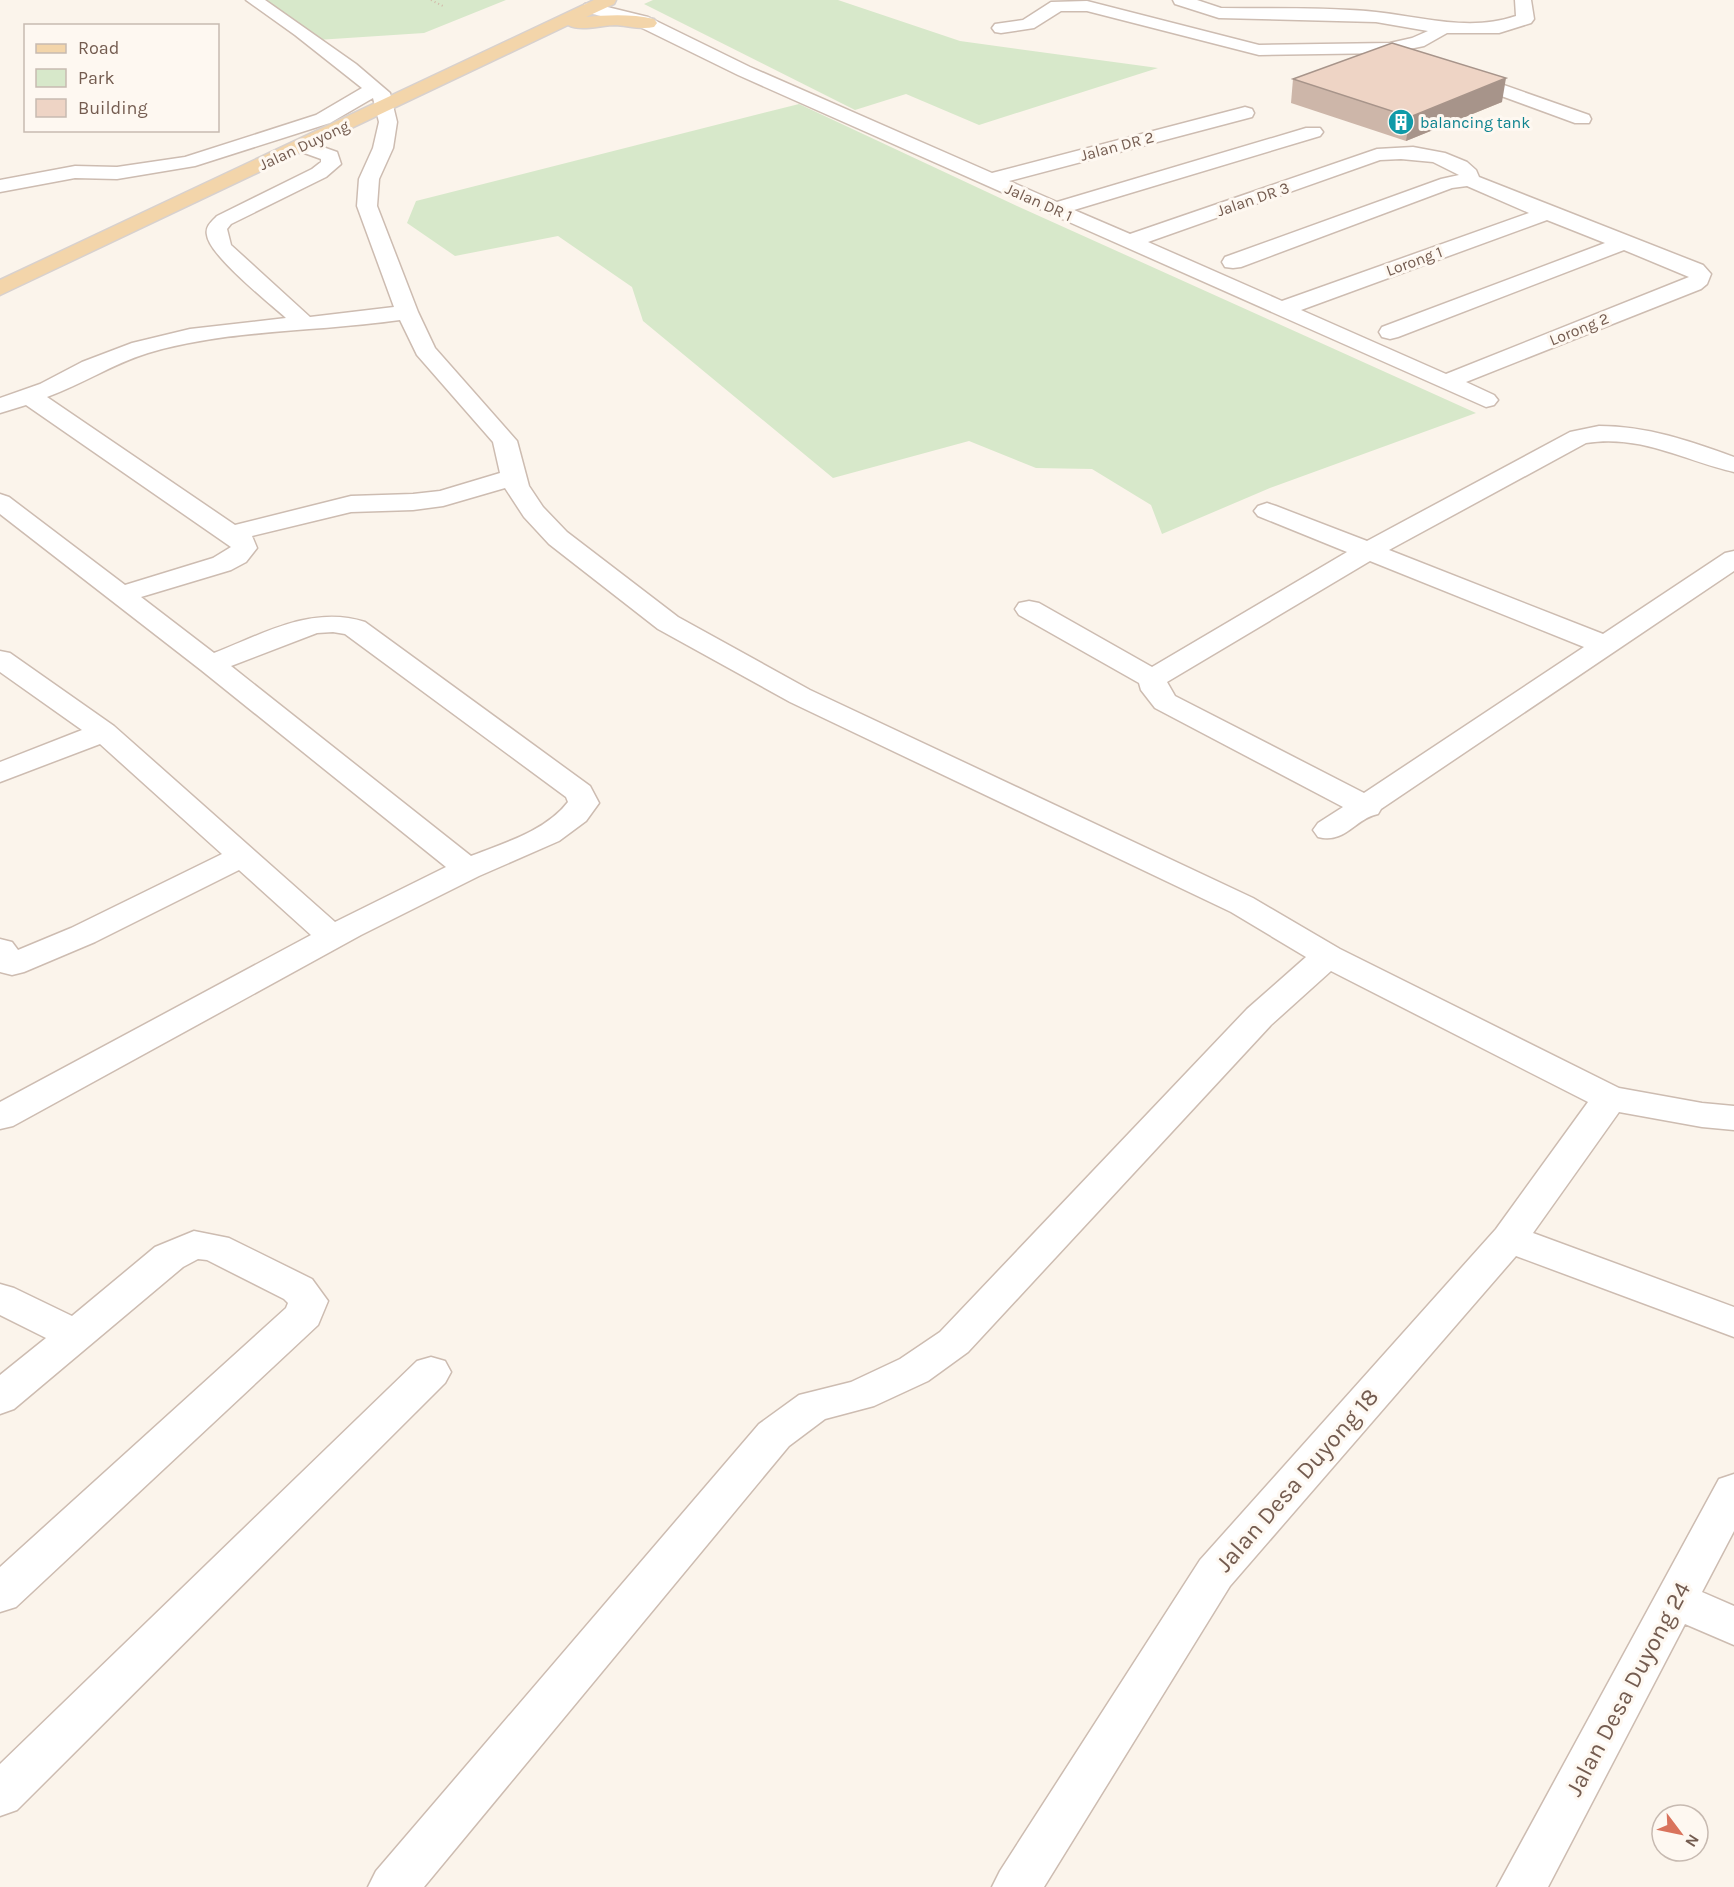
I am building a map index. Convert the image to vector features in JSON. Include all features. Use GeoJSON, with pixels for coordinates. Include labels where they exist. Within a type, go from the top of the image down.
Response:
{"type":"FeatureCollection","features":[{"type":"Feature","properties":{"kind":"main road","name":"Jalan Duyong"},"geometry":{"type":"LineString","coordinates":[[0,288],[303,146],[380,98],[536,36],[608,0]]}},
{"type":"Feature","properties":{"kind":"main road"},"geometry":{"type":"LineString","coordinates":[[625,0],[624,5],[628,10],[645,22]]}},
{"type":"Feature","properties":{"kind":"main road"},"geometry":{"type":"LineString","coordinates":[[536,36],[557,28],[596,20],[645,22]]}},
{"type":"Feature","properties":{"kind":"street"},"geometry":{"type":"LineString","coordinates":[[254,0],[301,31],[380,98],[387,122],[383,148],[369,179],[368,206],[407,312],[425,350],[505,441],[516,486],[533,512],[558,538],[668,623],[800,696],[1242,904],[1328,956],[1501,1041],[1610,1098],[1701,1115],[1734,1118]]}},
{"type":"Feature","properties":{"kind":"street"},"geometry":{"type":"LineString","coordinates":[[1181,0],[1219,13],[1376,17],[1443,28],[1499,28],[1525,19],[1523,0]]}},
{"type":"Feature","properties":{"kind":"street"},"geometry":{"type":"LineString","coordinates":[[1001,28],[1028,24],[1057,6],[1087,6],[1259,50],[1390,48],[1414,52],[1443,28]]}},
{"type":"Feature","properties":{"kind":"street","name":"Jalan DR 1"},"geometry":{"type":"LineString","coordinates":[[591,8],[645,22],[744,71],[1486,400]]}},
{"type":"Feature","properties":{"kind":"street"},"geometry":{"type":"LineString","coordinates":[[1440,67],[1582,119]]}},
{"type":"Feature","properties":{"kind":"street"},"geometry":{"type":"LineString","coordinates":[[0,186],[75,172],[117,173],[188,162],[323,119],[380,98]]}},
{"type":"Feature","properties":{"kind":"street","name":"Jalan DR 2"},"geometry":{"type":"LineString","coordinates":[[990,180],[1245,113]]}},
{"type":"Feature","properties":{"kind":"street"},"geometry":{"type":"LineString","coordinates":[[1056,209],[1313,132]]}},
{"type":"Feature","properties":{"kind":"street"},"geometry":{"type":"LineString","coordinates":[[303,146],[330,156],[331,164],[319,174],[224,220],[217,228],[217,237],[222,248],[304,323]]}},
{"type":"Feature","properties":{"kind":"street","name":"Jalan DR 3"},"geometry":{"type":"LineString","coordinates":[[1128,242],[1377,155],[1396,152],[1432,157],[1463,168],[1469,174],[1469,180],[1547,213],[1695,270]]}},
{"type":"Feature","properties":{"kind":"street"},"geometry":{"type":"LineString","coordinates":[[1233,262],[1448,183],[1469,180]]}},
{"type":"Feature","properties":{"kind":"street","name":"Lorong 1"},"geometry":{"type":"LineString","coordinates":[[1282,309],[1547,213]]}},
{"type":"Feature","properties":{"kind":"street"},"geometry":{"type":"LineString","coordinates":[[1390,332],[1624,243]]}},
{"type":"Feature","properties":{"kind":"street","name":"Lorong 2"},"geometry":{"type":"LineString","coordinates":[[1446,382],[1693,284],[1699,279],[1700,274],[1695,270]]}},
{"type":"Feature","properties":{"kind":"street"},"geometry":{"type":"LineString","coordinates":[[0,406],[31,397],[90,366],[140,348],[190,336],[304,323],[345,321],[407,312]]}},
{"type":"Feature","properties":{"kind":"street"},"geometry":{"type":"LineString","coordinates":[[31,397],[242,541],[244,548],[237,556],[222,564],[120,595]]}},
{"type":"Feature","properties":{"kind":"street"},"geometry":{"type":"LineString","coordinates":[[1152,679],[1368,551],[1579,437],[1596,433],[1645,435],[1734,465]]}},
{"type":"Feature","properties":{"kind":"street"},"geometry":{"type":"LineString","coordinates":[[233,533],[351,504],[413,502],[443,498],[514,477]]}},
{"type":"Feature","properties":{"kind":"street"},"geometry":{"type":"LineString","coordinates":[[0,502],[211,664],[468,869]]}},
{"type":"Feature","properties":{"kind":"street"},"geometry":{"type":"LineString","coordinates":[[1267,511],[1605,645]]}},
{"type":"Feature","properties":{"kind":"street"},"geometry":{"type":"LineString","coordinates":[[1329,830],[1367,807],[1734,559]]}},
{"type":"Feature","properties":{"kind":"street"},"geometry":{"type":"LineString","coordinates":[[1029,609],[1152,679],[1155,690],[1165,702],[1367,807]]}},
{"type":"Feature","properties":{"kind":"street"},"geometry":{"type":"LineString","coordinates":[[0,1117],[332,937],[468,869],[561,828],[577,815],[584,802],[579,792],[355,628],[340,623],[310,626],[211,664]]}},
{"type":"Feature","properties":{"kind":"street"},"geometry":{"type":"LineString","coordinates":[[0,659],[104,732],[332,937]]}},
{"type":"Feature","properties":{"kind":"street"},"geometry":{"type":"LineString","coordinates":[[0,772],[104,732]]}},
{"type":"Feature","properties":{"kind":"street"},"geometry":{"type":"LineString","coordinates":[[4,961],[93,930],[241,857]]}},
{"type":"Feature","properties":{"kind":"street"},"geometry":{"type":"LineString","coordinates":[[393,1887],[774,1435],[813,1406],[860,1395],[903,1376],[954,1342],[1259,1017],[1328,956]]}},
{"type":"Feature","properties":{"kind":"street","name":"Jalan Desa Duyong 18"},"geometry":{"type":"LineString","coordinates":[[1017,1887],[1215,1573],[1509,1239],[1610,1098]]}},
{"type":"Feature","properties":{"kind":"street"},"geometry":{"type":"LineString","coordinates":[[1509,1239],[1734,1322]]}},
{"type":"Feature","properties":{"kind":"street"},"geometry":{"type":"LineString","coordinates":[[0,1398],[169,1257],[194,1245],[215,1248],[298,1289],[308,1301],[304,1315],[0,1594]]}},
{"type":"Feature","properties":{"kind":"street"},"geometry":{"type":"LineString","coordinates":[[0,1298],[75,1335]]}},
{"type":"Feature","properties":{"kind":"street"},"geometry":{"type":"LineString","coordinates":[[0,1795],[432,1372]]}},
{"type":"Feature","properties":{"kind":"street","name":"Jalan Desa Duyong 24"},"geometry":{"type":"LineString","coordinates":[[1522,1887],[1734,1491]]}},
{"type":"Feature","properties":{"kind":"street"},"geometry":{"type":"LineString","coordinates":[[1676,1600],[1734,1626]]}},
{"type":"Feature","properties":{"kind":"path"},"geometry":{"type":"LineString","coordinates":[[431,0],[445,7]]}},
{"type":"Feature","properties":{"kind":"green space"},"geometry":{"type":"Polygon","coordinates":[[[260,0],[506,0],[424,33],[317,40],[260,0]]]}},
{"type":"Feature","properties":{"kind":"green space"},"geometry":{"type":"Polygon","coordinates":[[[653,0],[838,0],[960,41],[1158,68],[979,125],[906,94],[855,110],[644,4],[653,0]]]}},
{"type":"Feature","properties":{"kind":"green space"},"geometry":{"type":"Polygon","coordinates":[[[799,104],[1017,206],[1476,413],[1270,488],[1162,534],[1151,505],[1092,469],[1036,468],[969,441],[833,478],[643,321],[632,287],[558,236],[455,256],[407,223],[416,201],[799,104]]]}},
{"type":"Feature","properties":{"kind":"building"},"geometry":{"type":"Polygon","coordinates":[[[1392,43],[1506,78],[1410,117],[1293,79],[1392,43]]]}},
{"type":"Feature","properties":{"kind":"place","name":"balancing tank"},"geometry":{"type":"Point","coordinates":[1401,122]}}]}
